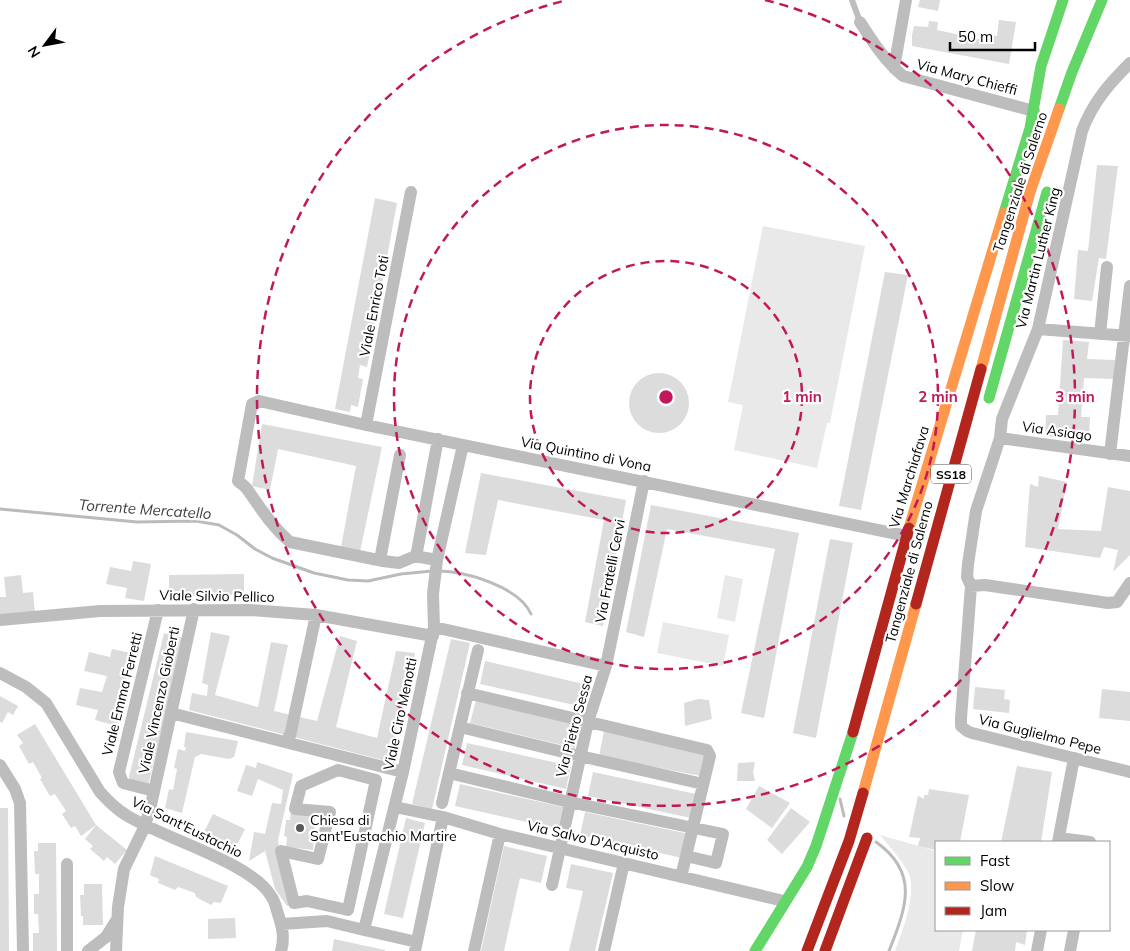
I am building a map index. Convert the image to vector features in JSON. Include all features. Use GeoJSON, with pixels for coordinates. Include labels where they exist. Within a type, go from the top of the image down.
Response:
{"type":"FeatureCollection","features":[{"type":"Feature","properties":{"kind":"main road","name":"Via Marchiafava"},"geometry":{"type":"LineString","coordinates":[[755,951],[807,867],[816,846],[860,711],[907,536],[1034,111],[1041,66],[1063,0]]}},
{"type":"Feature","properties":{"kind":"main road","name":"Tangenziale di Salerno"},"geometry":{"type":"LineString","coordinates":[[807,951],[849,841],[877,746],[1030,192],[1072,72],[1102,0]]}},
{"type":"Feature","properties":{"kind":"main road","name":"Tangenziale di Salerno"},"geometry":{"type":"LineString","coordinates":[[985,412],[1050,184]]}},
{"type":"Feature","properties":{"kind":"main road"},"geometry":{"type":"LineString","coordinates":[[825,951],[871,824]]}},
{"type":"Feature","properties":{"kind":"street"},"geometry":{"type":"LineString","coordinates":[[894,68],[906,0]]}},
{"type":"Feature","properties":{"kind":"street","name":"Via Mary Chieffi"},"geometry":{"type":"LineString","coordinates":[[860,22],[878,51],[903,76],[1034,111]]}},
{"type":"Feature","properties":{"kind":"street","name":"Via Martin Luther King"},"geometry":{"type":"LineString","coordinates":[[962,709],[971,586],[967,577],[976,512],[1000,438],[1002,419],[1038,329],[1082,131],[1090,111],[1098,98],[1130,63]]}},
{"type":"Feature","properties":{"kind":"street","name":"Viale Enrico Toti"},"geometry":{"type":"LineString","coordinates":[[366,425],[411,192]]}},
{"type":"Feature","properties":{"kind":"street"},"geometry":{"type":"LineString","coordinates":[[1100,334],[1107,267]]}},
{"type":"Feature","properties":{"kind":"street","name":"Via Asiago"},"geometry":{"type":"LineString","coordinates":[[1110,454],[1126,336],[1130,286]]}},
{"type":"Feature","properties":{"kind":"street"},"geometry":{"type":"LineString","coordinates":[[1038,329],[1126,336]]}},
{"type":"Feature","properties":{"kind":"street","name":"Via Quintino di Vona"},"geometry":{"type":"LineString","coordinates":[[380,560],[290,542],[271,522],[245,486],[239,483],[237,478],[252,404],[259,401],[366,425],[907,536]]}},
{"type":"Feature","properties":{"kind":"street","name":"Via Asiago"},"geometry":{"type":"LineString","coordinates":[[1000,438],[1130,456]]}},
{"type":"Feature","properties":{"kind":"street"},"geometry":{"type":"LineString","coordinates":[[416,557],[438,439]]}},
{"type":"Feature","properties":{"kind":"street","name":"Viale Ciro Menotti"},"geometry":{"type":"LineString","coordinates":[[364,930],[403,772],[434,632],[432,594],[437,560],[463,445]]}},
{"type":"Feature","properties":{"kind":"street"},"geometry":{"type":"LineString","coordinates":[[400,455],[380,560],[399,563],[416,557],[437,560]]}},
{"type":"Feature","properties":{"kind":"street","name":"Via Fratelli Cervi"},"geometry":{"type":"LineString","coordinates":[[606,666],[644,481]]}},
{"type":"Feature","properties":{"kind":"street"},"geometry":{"type":"LineString","coordinates":[[971,586],[985,585],[1108,603],[1117,602],[1130,583]]}},
{"type":"Feature","properties":{"kind":"street","name":"Viale Emma Ferretti"},"geometry":{"type":"LineString","coordinates":[[154,790],[123,783],[119,772],[158,610]]}},
{"type":"Feature","properties":{"kind":"street","name":"Viale Vincenzo Gioberti"},"geometry":{"type":"LineString","coordinates":[[116,951],[116,921],[124,869],[145,826],[194,610]]}},
{"type":"Feature","properties":{"kind":"street","name":"Viale Silvio Pellico"},"geometry":{"type":"LineString","coordinates":[[0,620],[100,611],[250,610],[316,615],[434,632]]}},
{"type":"Feature","properties":{"kind":"street"},"geometry":{"type":"LineString","coordinates":[[288,739],[287,736],[294,716],[316,615]]}},
{"type":"Feature","properties":{"kind":"street","name":"Via Pietro Sessa"},"geometry":{"type":"LineString","coordinates":[[434,632],[606,666],[588,722],[552,885]]}},
{"type":"Feature","properties":{"kind":"street"},"geometry":{"type":"LineString","coordinates":[[442,803],[478,650]]}},
{"type":"Feature","properties":{"kind":"street","name":"Via Sant'Eustachio"},"geometry":{"type":"LineString","coordinates":[[0,673],[26,686],[46,703],[100,792],[110,803],[125,815],[145,826],[234,866],[254,878],[272,896],[282,924],[283,943],[281,951]]}},
{"type":"Feature","properties":{"kind":"street"},"geometry":{"type":"LineString","coordinates":[[468,693],[707,750],[710,756],[681,877]]}},
{"type":"Feature","properties":{"kind":"street","name":"Via Guglielmo Pepe"},"geometry":{"type":"LineString","coordinates":[[962,709],[962,726],[967,731],[1130,772]]}},
{"type":"Feature","properties":{"kind":"street"},"geometry":{"type":"LineString","coordinates":[[172,713],[288,739],[403,772]]}},
{"type":"Feature","properties":{"kind":"street"},"geometry":{"type":"LineString","coordinates":[[460,727],[703,784]]}},
{"type":"Feature","properties":{"kind":"street"},"geometry":{"type":"LineString","coordinates":[[1074,758],[1059,840],[1074,841]]}},
{"type":"Feature","properties":{"kind":"street"},"geometry":{"type":"LineString","coordinates":[[0,765],[15,789],[20,803],[22,951]]}},
{"type":"Feature","properties":{"kind":"street"},"geometry":{"type":"LineString","coordinates":[[338,770],[376,780],[348,910],[307,901],[294,903],[282,851],[318,859],[330,812],[296,809],[297,801],[301,786],[338,770]]}},
{"type":"Feature","properties":{"kind":"street"},"geometry":{"type":"LineString","coordinates":[[449,773],[569,802],[723,834],[716,862],[686,856]]}},
{"type":"Feature","properties":{"kind":"street","name":"Via Salvo D'Acquisto"},"geometry":{"type":"LineString","coordinates":[[394,807],[443,817],[500,834],[784,902]]}},
{"type":"Feature","properties":{"kind":"street"},"geometry":{"type":"LineString","coordinates":[[282,924],[326,921],[416,946],[443,817]]}},
{"type":"Feature","properties":{"kind":"street"},"geometry":{"type":"LineString","coordinates":[[474,951],[500,834]]}},
{"type":"Feature","properties":{"kind":"street"},"geometry":{"type":"LineString","coordinates":[[604,951],[624,863]]}},
{"type":"Feature","properties":{"kind":"street"},"geometry":{"type":"LineString","coordinates":[[67,951],[68,864]]}},
{"type":"Feature","properties":{"kind":"street"},"geometry":{"type":"LineString","coordinates":[[91,950],[106,937],[116,921]]}},
{"type":"Feature","properties":{"kind":"street"},"geometry":{"type":"LineString","coordinates":[[1037,951],[1041,931]]}},
{"type":"Feature","properties":{"kind":"street"},"geometry":{"type":"LineString","coordinates":[[1070,951],[1074,931]]}},
{"type":"Feature","properties":{"kind":"lane"},"geometry":{"type":"LineString","coordinates":[[852,0],[860,22]]}},
{"type":"Feature","properties":{"kind":"shaded area"},"geometry":{"type":"Polygon","coordinates":[[[763,226],[865,246],[830,423],[827,423],[817,468],[734,450],[743,405],[728,402],[763,226]]]}},
{"type":"Feature","properties":{"kind":"shaded area"},"geometry":{"type":"Polygon","coordinates":[[[725,575],[743,579],[735,622],[717,618],[725,575]]]}},
{"type":"Feature","properties":{"kind":"shaded area"},"geometry":{"type":"Polygon","coordinates":[[[663,622],[729,635],[723,666],[657,653],[663,622]]]}},
{"type":"Feature","properties":{"kind":"shaded area"},"geometry":{"type":"Polygon","coordinates":[[[880,835],[935,851],[935,931],[963,931],[959,951],[895,951],[908,912],[911,880],[895,853],[880,835]]]}},
{"type":"Feature","properties":{"kind":"building"},"geometry":{"type":"Polygon","coordinates":[[[920,0],[940,0],[938,11],[918,7],[920,0]]]}},
{"type":"Feature","properties":{"kind":"building"},"geometry":{"type":"Polygon","coordinates":[[[999,20],[1016,22],[1009,64],[912,46],[914,26],[928,27],[929,21],[938,22],[937,30],[988,41],[989,35],[997,36],[999,20]]]}},
{"type":"Feature","properties":{"kind":"building"},"geometry":{"type":"Polygon","coordinates":[[[1097,165],[1118,166],[1106,259],[1099,258],[1092,301],[1074,299],[1078,250],[1088,251],[1097,165]]]}},
{"type":"Feature","properties":{"kind":"building"},"geometry":{"type":"Polygon","coordinates":[[[375,198],[397,203],[373,333],[366,334],[365,340],[372,342],[367,367],[360,365],[358,378],[363,379],[358,407],[351,405],[350,412],[335,409],[375,198]]]}},
{"type":"Feature","properties":{"kind":"building"},"geometry":{"type":"Polygon","coordinates":[[[885,272],[908,275],[861,510],[839,506],[885,272]]]}},
{"type":"Feature","properties":{"kind":"building"},"geometry":{"type":"Polygon","coordinates":[[[1063,340],[1089,342],[1087,359],[1115,360],[1114,379],[1084,378],[1081,417],[1090,417],[1089,439],[1045,436],[1046,415],[1058,415],[1063,340]]]}},
{"type":"Feature","properties":{"kind":"building"},"geometry":{"type":"Polygon","coordinates":[[[653,373],[665,373],[676,378],[684,386],[689,397],[687,415],[676,428],[665,433],[653,433],[642,428],[634,420],[629,409],[629,397],[634,386],[642,378],[653,373]]]}},
{"type":"Feature","properties":{"kind":"building"},"geometry":{"type":"Polygon","coordinates":[[[262,424],[382,447],[360,552],[341,547],[356,466],[278,449],[270,490],[252,486],[262,424]]]}},
{"type":"Feature","properties":{"kind":"building"},"geometry":{"type":"Polygon","coordinates":[[[481,473],[626,500],[603,626],[585,622],[604,520],[498,500],[486,555],[465,553],[481,473]]]}},
{"type":"Feature","properties":{"kind":"building"},"geometry":{"type":"Polygon","coordinates":[[[1039,476],[1067,482],[1058,529],[1101,531],[1108,487],[1130,491],[1130,555],[1113,572],[1118,550],[1104,547],[1100,558],[1025,547],[1030,484],[1038,487],[1039,476]]]}},
{"type":"Feature","properties":{"kind":"building"},"geometry":{"type":"Polygon","coordinates":[[[651,505],[799,533],[764,718],[741,713],[775,549],[667,529],[644,637],[626,632],[651,505]]]}},
{"type":"Feature","properties":{"kind":"building"},"geometry":{"type":"Polygon","coordinates":[[[830,539],[853,543],[816,738],[793,733],[830,539]]]}},
{"type":"Feature","properties":{"kind":"building"},"geometry":{"type":"Polygon","coordinates":[[[133,561],[151,564],[144,601],[125,598],[127,588],[106,584],[110,567],[131,571],[133,561]]]}},
{"type":"Feature","properties":{"kind":"building"},"geometry":{"type":"Polygon","coordinates":[[[244,574],[244,595],[169,596],[169,575],[244,574]]]}},
{"type":"Feature","properties":{"kind":"building"},"geometry":{"type":"Polygon","coordinates":[[[21,575],[23,593],[33,592],[35,613],[0,616],[0,597],[6,597],[4,577],[21,575]]]}},
{"type":"Feature","properties":{"kind":"building"},"geometry":{"type":"Polygon","coordinates":[[[211,632],[230,636],[215,695],[258,707],[271,642],[288,645],[274,711],[317,721],[340,636],[357,641],[336,727],[377,738],[396,651],[415,653],[394,739],[399,740],[394,763],[189,710],[192,693],[207,696],[208,685],[202,683],[211,632]]]}},
{"type":"Feature","properties":{"kind":"building"},"geometry":{"type":"Polygon","coordinates":[[[164,633],[184,638],[148,786],[128,781],[164,633]]]}},
{"type":"Feature","properties":{"kind":"building"},"geometry":{"type":"Polygon","coordinates":[[[451,639],[470,643],[432,809],[412,804],[451,639]]]}},
{"type":"Feature","properties":{"kind":"building"},"geometry":{"type":"Polygon","coordinates":[[[112,649],[131,653],[117,726],[95,720],[98,710],[76,705],[80,688],[102,692],[107,676],[84,671],[89,652],[110,657],[112,649]]]}},
{"type":"Feature","properties":{"kind":"building"},"geometry":{"type":"Polygon","coordinates":[[[485,661],[588,685],[583,707],[480,684],[485,661]]]}},
{"type":"Feature","properties":{"kind":"building"},"geometry":{"type":"Polygon","coordinates":[[[975,687],[1005,690],[1004,699],[1010,700],[1009,713],[973,709],[975,687]]]}},
{"type":"Feature","properties":{"kind":"building"},"geometry":{"type":"Polygon","coordinates":[[[1102,689],[1130,692],[1130,721],[1099,718],[1102,689]]]}},
{"type":"Feature","properties":{"kind":"building"},"geometry":{"type":"Polygon","coordinates":[[[0,696],[18,706],[13,715],[8,712],[2,723],[0,722],[0,696]]]}},
{"type":"Feature","properties":{"kind":"building"},"geometry":{"type":"Polygon","coordinates":[[[698,699],[709,700],[712,719],[685,726],[684,703],[698,699]]]}},
{"type":"Feature","properties":{"kind":"building"},"geometry":{"type":"Polygon","coordinates":[[[476,700],[580,725],[575,748],[470,723],[476,700]]]}},
{"type":"Feature","properties":{"kind":"building"},"geometry":{"type":"Polygon","coordinates":[[[35,724],[96,825],[81,836],[75,826],[71,828],[62,814],[66,811],[55,794],[50,796],[33,762],[29,764],[19,746],[23,743],[17,735],[35,724]]]}},
{"type":"Feature","properties":{"kind":"building"},"geometry":{"type":"Polygon","coordinates":[[[604,731],[706,752],[701,776],[599,756],[604,731]]]}},
{"type":"Feature","properties":{"kind":"building"},"geometry":{"type":"Polygon","coordinates":[[[186,732],[238,741],[234,757],[229,759],[201,754],[195,757],[182,813],[165,808],[169,789],[173,790],[177,769],[174,768],[178,749],[185,751],[186,732]]]}},
{"type":"Feature","properties":{"kind":"building"},"geometry":{"type":"Polygon","coordinates":[[[467,743],[571,766],[566,789],[462,765],[467,743]]]}},
{"type":"Feature","properties":{"kind":"building"},"geometry":{"type":"Polygon","coordinates":[[[257,762],[293,774],[278,840],[283,873],[292,905],[287,906],[275,889],[265,851],[249,861],[254,832],[265,834],[272,803],[281,804],[283,790],[258,779],[252,796],[237,791],[246,765],[256,768],[257,762]]]}},
{"type":"Feature","properties":{"kind":"building"},"geometry":{"type":"Polygon","coordinates":[[[755,762],[753,772],[755,781],[737,781],[738,763],[755,762]]]}},
{"type":"Feature","properties":{"kind":"building"},"geometry":{"type":"Polygon","coordinates":[[[1017,766],[1052,772],[1041,841],[1001,841],[1017,766]]]}},
{"type":"Feature","properties":{"kind":"building"},"geometry":{"type":"Polygon","coordinates":[[[593,772],[696,794],[691,818],[588,796],[593,772]]]}},
{"type":"Feature","properties":{"kind":"building"},"geometry":{"type":"Polygon","coordinates":[[[460,784],[563,807],[558,829],[455,806],[460,784]]]}},
{"type":"Feature","properties":{"kind":"building"},"geometry":{"type":"Polygon","coordinates":[[[759,786],[790,803],[772,828],[746,809],[759,786]]]}},
{"type":"Feature","properties":{"kind":"building"},"geometry":{"type":"Polygon","coordinates":[[[929,789],[969,795],[960,841],[935,841],[935,850],[918,846],[920,838],[909,837],[918,796],[924,799],[924,795],[928,795],[929,789]]]}},
{"type":"Feature","properties":{"kind":"building"},"geometry":{"type":"Polygon","coordinates":[[[0,808],[8,808],[9,951],[0,951],[0,808]]]}},
{"type":"Feature","properties":{"kind":"building"},"geometry":{"type":"Polygon","coordinates":[[[791,808],[810,822],[782,854],[767,840],[791,808]]]}},
{"type":"Feature","properties":{"kind":"building","name":"Chiesa di Sant'Eustachio Martire"},"geometry":{"type":"Polygon","coordinates":[[[291,812],[316,815],[313,850],[286,847],[287,837],[284,836],[286,820],[290,820],[291,812]]]}},
{"type":"Feature","properties":{"kind":"building"},"geometry":{"type":"Polygon","coordinates":[[[585,812],[689,834],[682,858],[580,835],[585,812]]]}},
{"type":"Feature","properties":{"kind":"building"},"geometry":{"type":"Polygon","coordinates":[[[213,814],[245,829],[234,851],[202,836],[213,814]]]}},
{"type":"Feature","properties":{"kind":"building"},"geometry":{"type":"Polygon","coordinates":[[[406,818],[425,823],[403,918],[384,914],[406,818]]]}},
{"type":"Feature","properties":{"kind":"building"},"geometry":{"type":"Polygon","coordinates":[[[96,825],[127,850],[115,864],[107,857],[104,861],[90,849],[93,846],[85,839],[96,825]]]}},
{"type":"Feature","properties":{"kind":"building"},"geometry":{"type":"Polygon","coordinates":[[[38,843],[56,843],[57,951],[33,951],[33,933],[39,933],[38,914],[34,914],[34,894],[39,894],[39,874],[35,874],[34,851],[38,851],[38,843]]]}},
{"type":"Feature","properties":{"kind":"building"},"geometry":{"type":"Polygon","coordinates":[[[504,846],[547,856],[541,883],[520,878],[504,951],[481,951],[504,846]]]}},
{"type":"Feature","properties":{"kind":"building"},"geometry":{"type":"Polygon","coordinates":[[[155,856],[228,886],[221,903],[214,902],[211,905],[196,897],[195,893],[178,887],[175,890],[158,883],[159,879],[150,875],[155,856]]]}},
{"type":"Feature","properties":{"kind":"building"},"geometry":{"type":"Polygon","coordinates":[[[571,864],[613,873],[595,951],[569,951],[583,891],[566,888],[571,864]]]}},
{"type":"Feature","properties":{"kind":"building"},"geometry":{"type":"Polygon","coordinates":[[[84,884],[102,884],[103,925],[83,925],[80,895],[84,895],[84,884]]]}},
{"type":"Feature","properties":{"kind":"building"},"geometry":{"type":"Polygon","coordinates":[[[235,918],[236,938],[208,939],[208,919],[235,918]]]}},
{"type":"Feature","properties":{"kind":"building"},"geometry":{"type":"Polygon","coordinates":[[[976,931],[1027,931],[1025,945],[1016,942],[1015,951],[972,951],[976,931]]]}},
{"type":"Feature","properties":{"kind":"building"},"geometry":{"type":"Polygon","coordinates":[[[334,939],[385,950],[385,951],[332,951],[334,939]]]}},
{"type":"Feature","properties":{"kind":"waterway","name":"Torrente Mercatello"},"geometry":{"type":"LineString","coordinates":[[0,509],[137,522],[196,521],[219,525],[272,558],[314,573],[348,580],[368,581],[401,574],[432,571]]}},
{"type":"Feature","properties":{"kind":"waterway","name":"Torrente Mercatello"},"geometry":{"type":"LineString","coordinates":[[438,571],[463,574],[491,582],[515,596],[525,604],[531,614]]}},
{"type":"Feature","properties":{"kind":"waterway"},"geometry":{"type":"LineString","coordinates":[[840,799],[844,816]]}},
{"type":"Feature","properties":{"kind":"waterway"},"geometry":{"type":"LineString","coordinates":[[876,842],[890,854],[899,866],[904,879],[904,906],[889,951]]}},
{"type":"Feature","properties":{"kind":"traffic: fast"},"geometry":{"type":"LineString","coordinates":[[1004,213],[1030,128],[1041,66],[1063,0]]}},
{"type":"Feature","properties":{"kind":"traffic: fast"},"geometry":{"type":"LineString","coordinates":[[1059,109],[1102,0]]}},
{"type":"Feature","properties":{"kind":"traffic: fast"},"geometry":{"type":"LineString","coordinates":[[989,398],[1047,192]]}},
{"type":"Feature","properties":{"kind":"traffic: fast"},"geometry":{"type":"LineString","coordinates":[[755,951],[807,867],[816,846],[853,732]]}},
{"type":"Feature","properties":{"kind":"traffic: slow"},"geometry":{"type":"LineString","coordinates":[[981,369],[1030,192],[1059,109]]}},
{"type":"Feature","properties":{"kind":"traffic: slow"},"geometry":{"type":"LineString","coordinates":[[909,528],[1004,213]]}},
{"type":"Feature","properties":{"kind":"traffic: slow"},"geometry":{"type":"LineString","coordinates":[[863,793],[916,604]]}},
{"type":"Feature","properties":{"kind":"traffic: jam"},"geometry":{"type":"LineString","coordinates":[[916,604],[981,369]]}},
{"type":"Feature","properties":{"kind":"traffic: jam"},"geometry":{"type":"LineString","coordinates":[[853,732],[909,528]]}},
{"type":"Feature","properties":{"kind":"traffic: jam"},"geometry":{"type":"LineString","coordinates":[[807,951],[849,841],[863,793]]}},
{"type":"Feature","properties":{"kind":"traffic: jam"},"geometry":{"type":"LineString","coordinates":[[825,951],[867,838]]}},
{"type":"Feature","properties":{"kind":"place","name":"Chiesa di Sant'Eustachio Martire"},"geometry":{"type":"Point","coordinates":[300,828]}}]}
